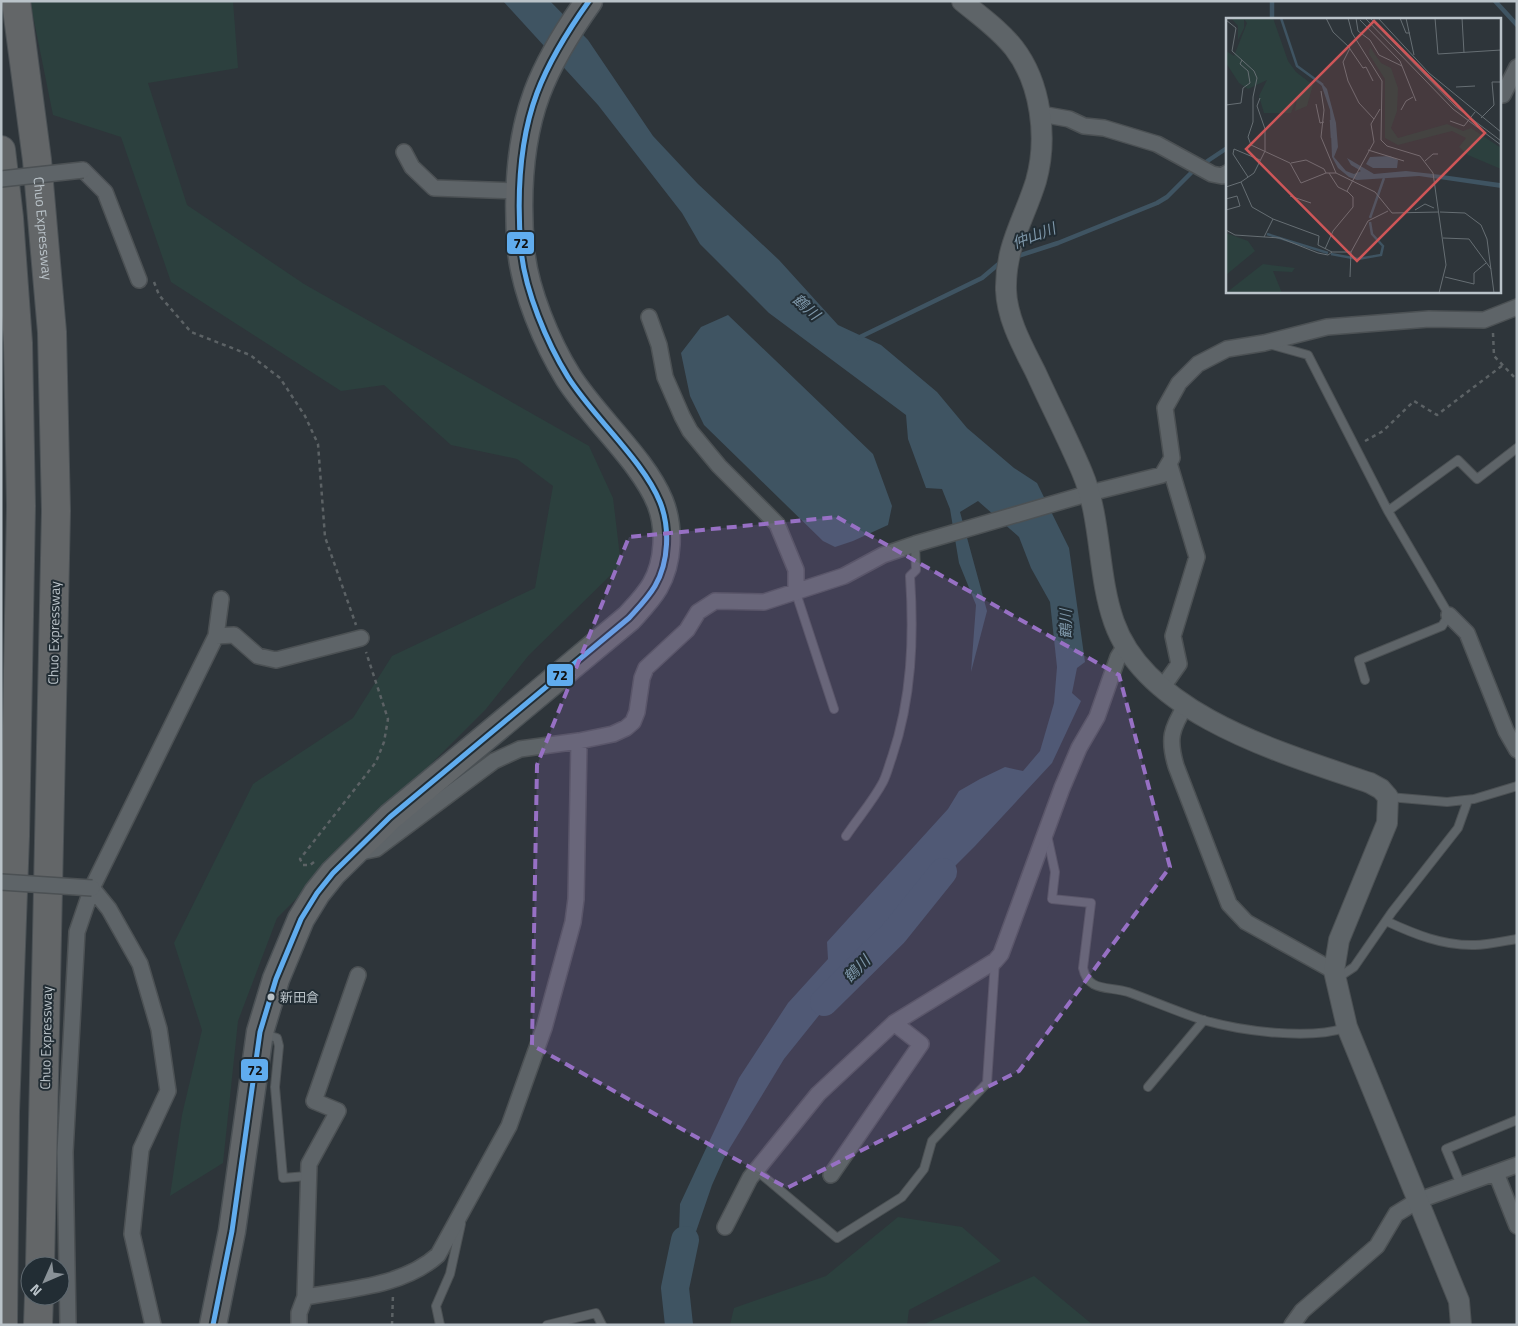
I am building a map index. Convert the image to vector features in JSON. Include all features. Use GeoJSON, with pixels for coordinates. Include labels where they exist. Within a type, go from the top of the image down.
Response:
{"type":"FeatureCollection","features":[{"type":"Feature","properties":{"kind":"highway","name":"Chuo Expressway"},"geometry":{"type":"LineString","coordinates":[[16,1],[37,160],[52,332],[56,511],[40,1256]]}},
{"type":"Feature","properties":{"kind":"highway"},"geometry":{"type":"LineString","coordinates":[[213,1325],[232,1231],[260,1032],[276,979],[301,919],[317,893],[350,855],[390,817],[629,618],[655,586],[661,573],[666,541],[665,523],[660,502],[635,463],[587,404],[568,376],[548,340],[533,300],[521,252],[520,191],[530,116],[546,73],[589,1]]}},
{"type":"Feature","properties":{"kind":"highway"},"geometry":{"type":"LineString","coordinates":[[1,150],[9,218],[18,343],[21,506],[15,836],[5,1112],[3,1325]]}},
{"type":"Feature","properties":{"kind":"highway"},"geometry":{"type":"LineString","coordinates":[[38,1325],[39,1306]]}},
{"type":"Feature","properties":{"kind":"street"},"geometry":{"type":"LineString","coordinates":[[962,1],[994,27],[1014,48],[1029,74],[1041,114],[1040,150],[1036,179],[1012,240],[1006,265],[1007,305],[1012,322],[1090,493],[1107,597],[1115,624],[1125,646],[1146,674],[1186,705],[1260,745],[1370,783],[1381,789],[1388,797],[1387,823],[1339,940],[1335,976],[1347,1027],[1459,1300],[1461,1325]]}},
{"type":"Feature","properties":{"kind":"street"},"geometry":{"type":"LineString","coordinates":[[1506,98],[1517,67]]}},
{"type":"Feature","properties":{"kind":"street"},"geometry":{"type":"LineString","coordinates":[[1041,114],[1069,119],[1084,126],[1104,128],[1157,144],[1219,174]]}},
{"type":"Feature","properties":{"kind":"street"},"geometry":{"type":"LineString","coordinates":[[404,152],[412,167],[434,188],[520,191]]}},
{"type":"Feature","properties":{"kind":"street"},"geometry":{"type":"LineString","coordinates":[[1,179],[83,170],[104,192],[145,279]]}},
{"type":"Feature","properties":{"kind":"street"},"geometry":{"type":"LineString","coordinates":[[350,855],[376,849],[487,766],[509,752],[613,734],[626,728],[633,722],[637,712],[642,678],[646,668],[687,630],[706,605],[715,601],[764,602],[796,593],[844,576],[883,554],[1090,493],[1162,475],[1172,458],[1165,408],[1179,383],[1198,364],[1227,349],[1264,343],[1327,327],[1429,319],[1484,320],[1517,307]]}},
{"type":"Feature","properties":{"kind":"street"},"geometry":{"type":"LineString","coordinates":[[649,317],[659,345],[665,377],[682,416],[690,431],[719,466],[777,524],[796,570],[796,593]]}},
{"type":"Feature","properties":{"kind":"street"},"geometry":{"type":"LineString","coordinates":[[1162,688],[1179,664],[1172,636],[1197,557],[1169,463]]}},
{"type":"Feature","properties":{"kind":"street"},"geometry":{"type":"LineString","coordinates":[[68,1325],[65,1152],[77,932],[92,888],[216,636],[221,599]]}},
{"type":"Feature","properties":{"kind":"street"},"geometry":{"type":"LineString","coordinates":[[1449,615],[1467,634],[1506,731],[1517,750]]}},
{"type":"Feature","properties":{"kind":"street"},"geometry":{"type":"LineString","coordinates":[[216,636],[234,635],[258,656],[276,660],[361,638]]}},
{"type":"Feature","properties":{"kind":"street"},"geometry":{"type":"LineString","coordinates":[[725,1227],[756,1170],[818,1094],[894,1023],[995,961],[1001,954],[1062,788],[1079,748],[1097,717],[1115,663],[1125,646]]}},
{"type":"Feature","properties":{"kind":"street"},"geometry":{"type":"LineString","coordinates":[[1186,705],[1172,730],[1170,744],[1176,766],[1229,904],[1246,922],[1335,976]]}},
{"type":"Feature","properties":{"kind":"street"},"geometry":{"type":"LineString","coordinates":[[305,1297],[407,1276],[426,1266],[438,1255],[509,1126],[544,1028],[573,922],[576,899],[578,741]]}},
{"type":"Feature","properties":{"kind":"street"},"geometry":{"type":"LineString","coordinates":[[1,882],[92,888],[109,909],[140,964],[159,1029],[168,1091],[141,1149],[132,1234],[153,1325]]}},
{"type":"Feature","properties":{"kind":"street"},"geometry":{"type":"LineString","coordinates":[[299,1325],[299,1312],[305,1297],[307,1176],[309,1164],[338,1111],[314,1101],[358,975]]}},
{"type":"Feature","properties":{"kind":"street"},"geometry":{"type":"LineString","coordinates":[[831,1175],[921,1044],[894,1023]]}},
{"type":"Feature","properties":{"kind":"street"},"geometry":{"type":"LineString","coordinates":[[1292,1325],[1302,1311],[1376,1246],[1396,1214],[1417,1201],[1517,1165]]}},
{"type":"Feature","properties":{"kind":"street"},"geometry":{"type":"LineString","coordinates":[[1496,1173],[1517,1226]]}},
{"type":"Feature","properties":{"kind":"lane"},"geometry":{"type":"LineString","coordinates":[[1264,343],[1308,355],[1388,511],[1449,615],[1442,626],[1359,660],[1365,680]]}},
{"type":"Feature","properties":{"kind":"lane"},"geometry":{"type":"LineString","coordinates":[[1388,511],[1458,460],[1477,479],[1517,448]]}},
{"type":"Feature","properties":{"kind":"lane"},"geometry":{"type":"LineString","coordinates":[[846,836],[883,781],[898,739],[910,685],[908,672],[913,625],[910,576],[916,570],[915,544]]}},
{"type":"Feature","properties":{"kind":"lane"},"geometry":{"type":"LineString","coordinates":[[796,593],[834,708]]}},
{"type":"Feature","properties":{"kind":"lane"},"geometry":{"type":"LineString","coordinates":[[1388,797],[1426,802],[1468,800],[1517,786]]}},
{"type":"Feature","properties":{"kind":"lane"},"geometry":{"type":"LineString","coordinates":[[1335,976],[1354,967],[1386,921],[1458,828],[1468,800]]}},
{"type":"Feature","properties":{"kind":"lane"},"geometry":{"type":"LineString","coordinates":[[1046,833],[1054,872],[1052,899],[1091,903],[1082,968],[1085,977],[1092,984],[1126,992],[1204,1020],[1261,1031],[1319,1034],[1347,1027]]}},
{"type":"Feature","properties":{"kind":"lane"},"geometry":{"type":"LineString","coordinates":[[1386,921],[1413,934],[1442,943],[1475,945],[1517,939]]}},
{"type":"Feature","properties":{"kind":"lane"},"geometry":{"type":"LineString","coordinates":[[756,1170],[837,1238],[902,1197],[924,1168],[932,1141],[987,1083],[995,961]]}},
{"type":"Feature","properties":{"kind":"lane"},"geometry":{"type":"LineString","coordinates":[[1148,1087],[1204,1020]]}},
{"type":"Feature","properties":{"kind":"lane"},"geometry":{"type":"LineString","coordinates":[[260,1032],[277,1038],[279,1046],[275,1087],[284,1178],[307,1176]]}},
{"type":"Feature","properties":{"kind":"lane"},"geometry":{"type":"LineString","coordinates":[[1461,1186],[1446,1149],[1517,1120]]}},
{"type":"Feature","properties":{"kind":"lane"},"geometry":{"type":"LineString","coordinates":[[440,1325],[436,1306],[450,1274],[464,1208]]}},
{"type":"Feature","properties":{"kind":"lane"},"geometry":{"type":"LineString","coordinates":[[547,1325],[596,1313],[602,1325]]}},
{"type":"Feature","properties":{"kind":"path"},"geometry":{"type":"LineString","coordinates":[[145,279],[191,332],[250,356],[280,378],[305,416],[318,444],[325,537],[388,719],[384,742],[376,762],[300,859],[303,865],[310,865],[317,860]]}},
{"type":"Feature","properties":{"kind":"path"},"geometry":{"type":"LineString","coordinates":[[1494,316],[1494,356],[1517,380]]}},
{"type":"Feature","properties":{"kind":"path"},"geometry":{"type":"LineString","coordinates":[[1354,447],[1383,431],[1414,401],[1437,415],[1503,365]]}},
{"type":"Feature","properties":{"kind":"path"},"geometry":{"type":"LineString","coordinates":[[392,1325],[393,1279]]}},
{"type":"Feature","properties":{"kind":"highlighted area"},"geometry":{"type":"Polygon","coordinates":[[[837,517],[1119,675],[1170,867],[1019,1071],[787,1188],[532,1045],[537,765],[629,537],[837,517]]]}},
{"type":"Feature","properties":{"kind":"green space"},"geometry":{"type":"Polygon","coordinates":[[[30,1],[233,1],[238,68],[148,83],[187,205],[304,284],[589,446],[613,498],[621,565],[529,655],[486,709],[277,918],[238,1021],[223,1163],[170,1196],[182,1115],[202,1030],[174,943],[253,784],[353,718],[392,656],[535,588],[553,486],[517,459],[451,445],[384,385],[341,391],[171,282],[121,137],[53,115],[30,1]]]}},
{"type":"Feature","properties":{"kind":"green space"},"geometry":{"type":"Polygon","coordinates":[[[898,1217],[962,1227],[1001,1261],[909,1310],[907,1325],[730,1325],[734,1308],[826,1276],[898,1217]]]}},
{"type":"Feature","properties":{"kind":"green space"},"geometry":{"type":"Polygon","coordinates":[[[1034,1276],[1093,1325],[922,1325],[1034,1276]]]}},
{"type":"Feature","properties":{"kind":"water"},"geometry":{"type":"Polygon","coordinates":[[[503,1],[550,1],[588,40],[653,136],[698,184],[779,260],[838,325],[881,345],[937,392],[967,428],[1014,468],[1037,483],[1069,548],[1085,662],[1077,668],[1072,693],[1081,701],[1052,763],[975,846],[873,948],[784,1059],[725,1156],[712,1185],[677,1287],[680,1204],[739,1078],[788,1003],[828,959],[827,942],[948,809],[959,791],[1005,767],[1023,771],[1040,751],[1054,703],[1057,667],[1050,602],[1031,568],[1019,537],[978,501],[960,512],[987,611],[971,672],[976,605],[959,563],[950,509],[942,489],[926,488],[908,439],[906,415],[769,313],[700,244],[682,213],[598,105],[503,1]]]}},
{"type":"Feature","properties":{"kind":"water"},"geometry":{"type":"Polygon","coordinates":[[[728,315],[873,454],[892,506],[888,525],[835,547],[823,541],[704,425],[690,396],[681,353],[701,327],[728,315]]]}},
{"type":"Feature","properties":{"kind":"waterway","name":"仲山川"},"geometry":{"type":"LineString","coordinates":[[1272,1],[1272,18]]}},
{"type":"Feature","properties":{"kind":"waterway","name":"仲山川"},"geometry":{"type":"LineString","coordinates":[[1495,1],[1517,25]]}},
{"type":"Feature","properties":{"kind":"waterway","name":"仲山川"},"geometry":{"type":"LineString","coordinates":[[1203,164],[1226,149]]}},
{"type":"Feature","properties":{"kind":"waterway","name":"仲山川"},"geometry":{"type":"LineString","coordinates":[[1015,257],[1058,243],[1157,203],[1167,197],[1196,168]]}},
{"type":"Feature","properties":{"kind":"waterway","name":"仲山川"},"geometry":{"type":"LineString","coordinates":[[858,338],[982,278],[1001,262]]}},
{"type":"Feature","properties":{"kind":"waterway","name":"鶴川"},"geometry":{"type":"LineString","coordinates":[[824,1002],[894,933],[943,872]]}},
{"type":"Feature","properties":{"kind":"waterway","name":"鶴川"},"geometry":{"type":"LineString","coordinates":[[679,1325],[675,1288],[685,1240]]}},
{"type":"Feature","properties":{"kind":"transit line","name":"72"},"geometry":{"type":"LineString","coordinates":[[213,1325],[232,1231],[260,1032],[276,979],[301,919],[317,893],[333,873],[390,817],[629,618],[643,603],[660,577],[667,533],[660,502],[642,470],[578,392],[552,349],[532,299],[523,266],[521,250],[519,211],[521,171],[526,131],[531,111],[553,57],[589,1]]}},
{"type":"Feature","properties":{"kind":"place","name":"新田倉"},"geometry":{"type":"Point","coordinates":[271,997]}}]}
